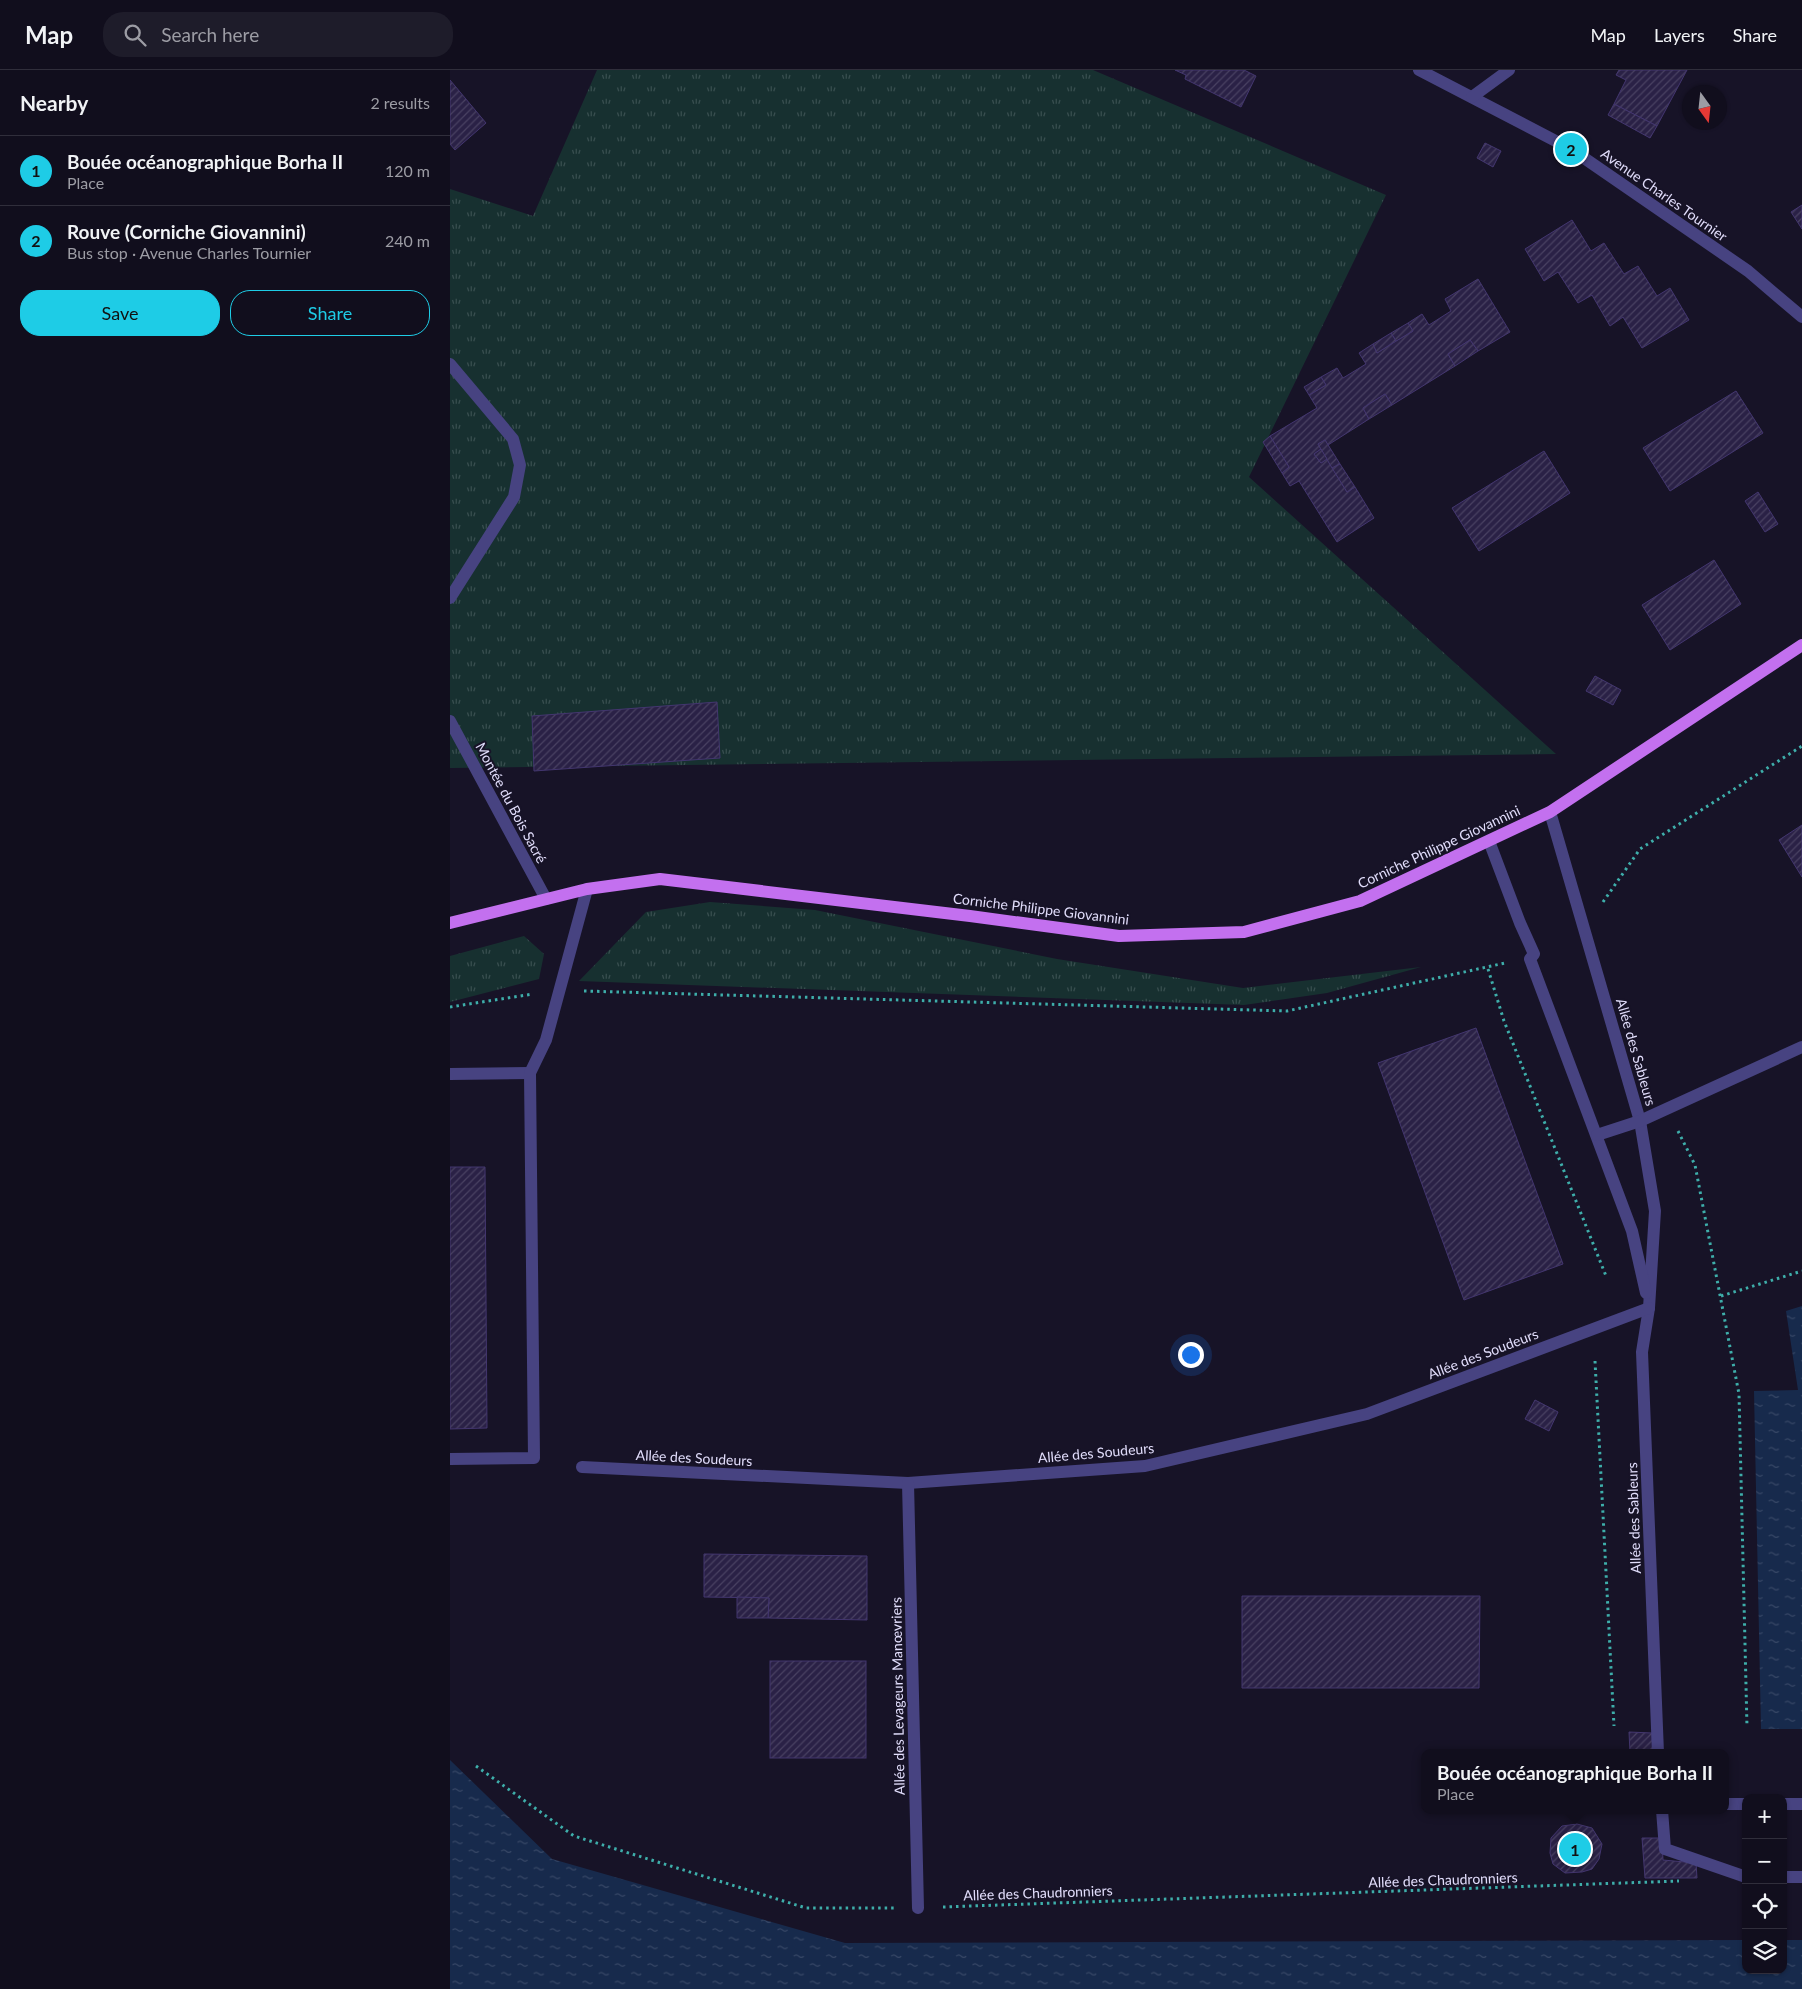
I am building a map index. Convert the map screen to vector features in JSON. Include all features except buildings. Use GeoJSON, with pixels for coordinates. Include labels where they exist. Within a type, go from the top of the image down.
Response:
{"type":"FeatureCollection","features":[{"type":"Feature","properties":{"kind":"main road","name":"Corniche Philippe Giovannini"},"geometry":{"type":"LineString","coordinates":[[450,923],[587,889],[660,879],[1119,936],[1244,932],[1360,901],[1550,812],[1802,645]]}},
{"type":"Feature","properties":{"kind":"street","name":"Avenue Charles Tournier"},"geometry":{"type":"LineString","coordinates":[[1419,70],[1571,149],[1748,271],[1802,317]]}},
{"type":"Feature","properties":{"kind":"street"},"geometry":{"type":"LineString","coordinates":[[1472,98],[1509,70]]}},
{"type":"Feature","properties":{"kind":"street"},"geometry":{"type":"LineString","coordinates":[[450,364],[513,438],[520,465],[514,497],[450,598]]}},
{"type":"Feature","properties":{"kind":"street","name":"Montée du Bois Sacré"},"geometry":{"type":"LineString","coordinates":[[450,721],[546,899]]}},
{"type":"Feature","properties":{"kind":"street","name":"Allée des Sableurs"},"geometry":{"type":"LineString","coordinates":[[1550,812],[1640,1121],[1655,1211],[1649,1308],[1642,1352],[1658,1749]]}},
{"type":"Feature","properties":{"kind":"street","name":"Allée des Sableurs"},"geometry":{"type":"LineString","coordinates":[[1489,841],[1520,923],[1534,954],[1530,959],[1632,1231],[1649,1308]]}},
{"type":"Feature","properties":{"kind":"street"},"geometry":{"type":"LineString","coordinates":[[450,1459],[534,1458],[530,1073],[546,1040],[587,889]]}},
{"type":"Feature","properties":{"kind":"street"},"geometry":{"type":"LineString","coordinates":[[1597,1135],[1640,1121],[1802,1047]]}},
{"type":"Feature","properties":{"kind":"street"},"geometry":{"type":"LineString","coordinates":[[450,1074],[530,1073]]}},
{"type":"Feature","properties":{"kind":"street","name":"Allée des Soudeurs"},"geometry":{"type":"LineString","coordinates":[[582,1467],[908,1483],[1145,1466],[1367,1414],[1649,1308]]}},
{"type":"Feature","properties":{"kind":"street","name":"Allée des Levageurs Manœvriers"},"geometry":{"type":"LineString","coordinates":[[908,1483],[918,1908]]}},
{"type":"Feature","properties":{"kind":"street"},"geometry":{"type":"LineString","coordinates":[[1729,1804],[1742,1804]]}},
{"type":"Feature","properties":{"kind":"street"},"geometry":{"type":"LineString","coordinates":[[1787,1804],[1802,1804]]}},
{"type":"Feature","properties":{"kind":"street"},"geometry":{"type":"LineString","coordinates":[[1662,1814],[1665,1849],[1742,1876]]}},
{"type":"Feature","properties":{"kind":"street"},"geometry":{"type":"LineString","coordinates":[[1787,1877],[1802,1877]]}},
{"type":"Feature","properties":{"kind":"path"},"geometry":{"type":"LineString","coordinates":[[1600,906],[1640,849],[1802,746]]}},
{"type":"Feature","properties":{"kind":"path"},"geometry":{"type":"LineString","coordinates":[[450,1008],[559,990],[1288,1011],[1488,969],[1534,954]]}},
{"type":"Feature","properties":{"kind":"path"},"geometry":{"type":"LineString","coordinates":[[1488,969],[1504,1021],[1606,1276]]}},
{"type":"Feature","properties":{"kind":"path"},"geometry":{"type":"LineString","coordinates":[[1666,1109],[1695,1165],[1739,1394],[1747,1728]]}},
{"type":"Feature","properties":{"kind":"path"},"geometry":{"type":"LineString","coordinates":[[1721,1296],[1802,1272]]}},
{"type":"Feature","properties":{"kind":"path"},"geometry":{"type":"LineString","coordinates":[[1595,1360],[1614,1726]]}},
{"type":"Feature","properties":{"kind":"path","name":"Allée des Chaudronniers"},"geometry":{"type":"LineString","coordinates":[[476,1766],[574,1836],[806,1908],[918,1908],[1634,1884]]}},
{"type":"Feature","properties":{"kind":"green space"},"geometry":{"type":"Polygon","coordinates":[[[597,70],[1093,70],[1386,195],[1249,477],[1556,754],[450,768],[450,189],[533,216],[597,70]]]}},
{"type":"Feature","properties":{"kind":"green space"},"geometry":{"type":"Polygon","coordinates":[[[710,902],[815,910],[1057,959],[1243,988],[1421,967],[1327,993],[1244,1005],[579,981],[646,912],[710,902]]]}},
{"type":"Feature","properties":{"kind":"green space"},"geometry":{"type":"Polygon","coordinates":[[[524,936],[544,954],[539,979],[450,1002],[450,956],[524,936]]]}},
{"type":"Feature","properties":{"kind":"water"},"geometry":{"type":"Polygon","coordinates":[[[1802,1306],[1802,1729],[1761,1729],[1754,1391],[1798,1390],[1786,1311],[1802,1306]]]}},
{"type":"Feature","properties":{"kind":"water"},"geometry":{"type":"Polygon","coordinates":[[[450,1760],[552,1859],[845,1943],[1742,1940],[1742,1974],[1787,1974],[1787,1940],[1802,1940],[1802,1989],[450,1989],[450,1760]]]}},
{"type":"Feature","properties":{"kind":"place","name":"Rouve (Corniche Giovannini)"},"geometry":{"type":"Point","coordinates":[1571,149]}},
{"type":"Feature","properties":{"kind":"place","name":"Bouée océanographique Borha II"},"geometry":{"type":"Point","coordinates":[1575,1849]}}]}
